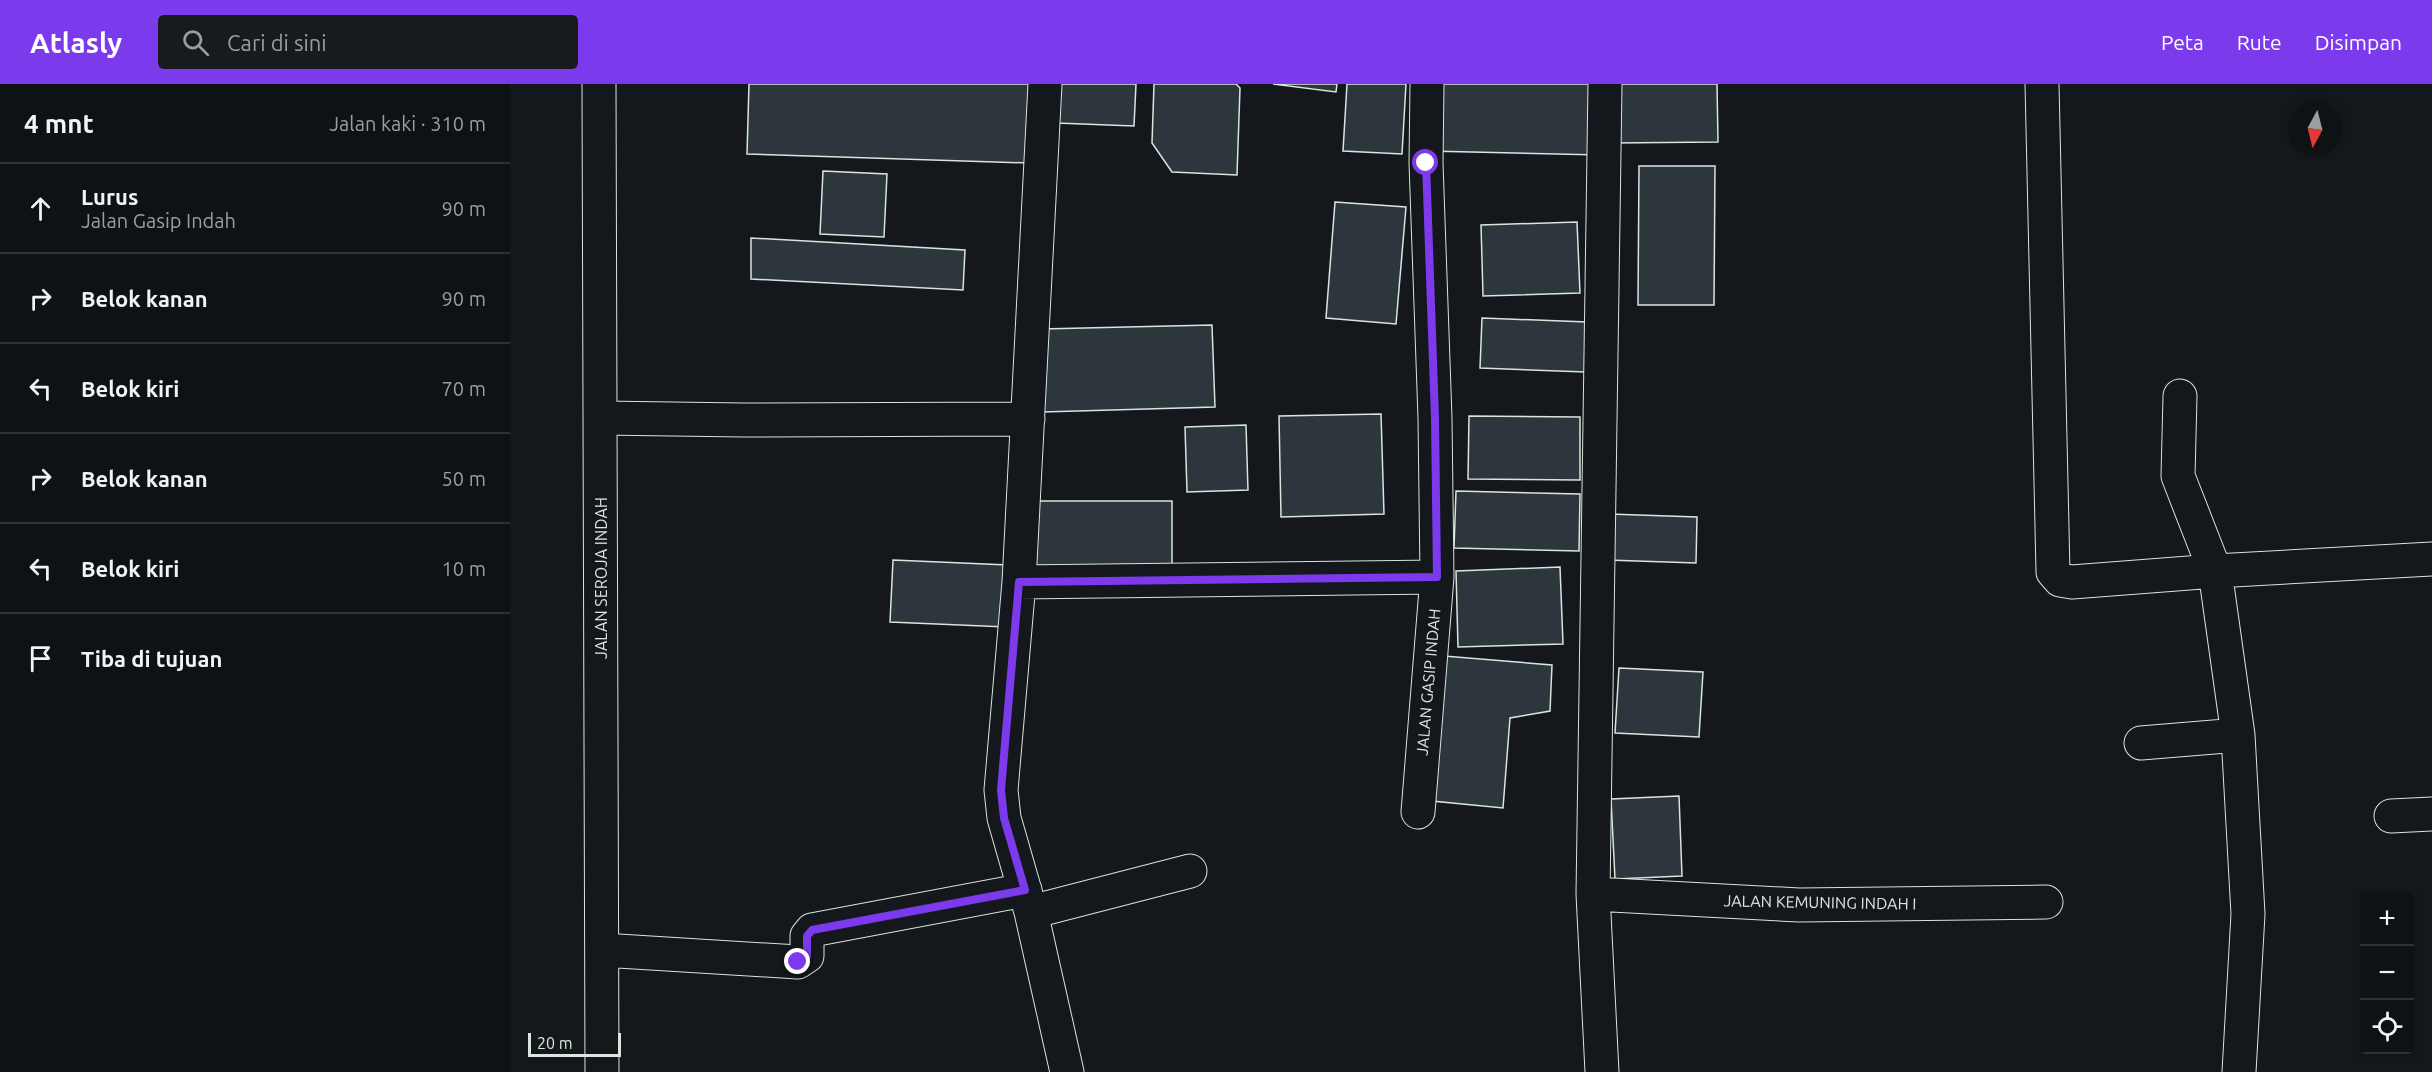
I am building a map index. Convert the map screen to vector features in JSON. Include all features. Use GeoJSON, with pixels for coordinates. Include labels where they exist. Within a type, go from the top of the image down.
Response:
{"type":"FeatureCollection","features":[{"type":"Feature","properties":{"kind":"street","name":"JALAN SEROJA INDAH"},"geometry":{"type":"LineString","coordinates":[[599,84],[602,1072]]}},
{"type":"Feature","properties":{"kind":"street"},"geometry":{"type":"LineString","coordinates":[[1045,84],[1019,582],[1001,790],[1004,818],[1028,901],[1067,1072]]}},
{"type":"Feature","properties":{"kind":"street","name":"JALAN GASIP INDAH"},"geometry":{"type":"LineString","coordinates":[[1418,812],[1437,577],[1435,418],[1426,163],[1427,84]]}},
{"type":"Feature","properties":{"kind":"street"},"geometry":{"type":"LineString","coordinates":[[1602,1072],[1593,894],[1605,84]]}},
{"type":"Feature","properties":{"kind":"street"},"geometry":{"type":"LineString","coordinates":[[2042,84],[2053,572],[2060,580],[2072,582],[2215,571],[2432,559]]}},
{"type":"Feature","properties":{"kind":"street"},"geometry":{"type":"LineString","coordinates":[[2180,396],[2178,476],[2215,571],[2238,735],[2248,914],[2239,1072]]}},
{"type":"Feature","properties":{"kind":"street"},"geometry":{"type":"LineString","coordinates":[[601,418],[1028,419]]}},
{"type":"Feature","properties":{"kind":"street"},"geometry":{"type":"LineString","coordinates":[[1019,582],[1437,577]]}},
{"type":"Feature","properties":{"kind":"street"},"geometry":{"type":"LineString","coordinates":[[2141,743],[2238,735]]}},
{"type":"Feature","properties":{"kind":"street"},"geometry":{"type":"LineString","coordinates":[[2391,816],[2432,814]]}},
{"type":"Feature","properties":{"kind":"street"},"geometry":{"type":"LineString","coordinates":[[602,950],[798,962],[807,956],[807,936],[812,930],[1028,901],[1190,871]]}},
{"type":"Feature","properties":{"kind":"street","name":"JALAN KEMUNING INDAH I"},"geometry":{"type":"LineString","coordinates":[[1593,894],[1799,905],[2046,902]]}},
{"type":"Feature","properties":{"kind":"building"},"geometry":{"type":"Polygon","coordinates":[[[749,84],[1031,84],[1029,163],[747,154],[749,84]]]}},
{"type":"Feature","properties":{"kind":"building"},"geometry":{"type":"Polygon","coordinates":[[[1057,84],[1136,84],[1134,126],[1056,123],[1057,84]]]}},
{"type":"Feature","properties":{"kind":"building"},"geometry":{"type":"Polygon","coordinates":[[[1154,84],[1236,84],[1240,88],[1237,175],[1172,172],[1152,143],[1154,84]]]}},
{"type":"Feature","properties":{"kind":"building"},"geometry":{"type":"Polygon","coordinates":[[[1273,84],[1337,84],[1336,92],[1273,84]]]}},
{"type":"Feature","properties":{"kind":"building"},"geometry":{"type":"Polygon","coordinates":[[[1347,84],[1406,84],[1402,154],[1343,151],[1347,84]]]}},
{"type":"Feature","properties":{"kind":"building"},"geometry":{"type":"Polygon","coordinates":[[[1429,84],[1601,84],[1600,155],[1428,151],[1429,84]]]}},
{"type":"Feature","properties":{"kind":"building"},"geometry":{"type":"Polygon","coordinates":[[[1611,84],[1717,84],[1718,142],[1612,143],[1611,84]]]}},
{"type":"Feature","properties":{"kind":"building"},"geometry":{"type":"Polygon","coordinates":[[[1639,166],[1715,166],[1714,305],[1638,305],[1639,166]]]}},
{"type":"Feature","properties":{"kind":"building"},"geometry":{"type":"Polygon","coordinates":[[[823,171],[887,174],[884,237],[820,234],[823,171]]]}},
{"type":"Feature","properties":{"kind":"building"},"geometry":{"type":"Polygon","coordinates":[[[1335,202],[1406,207],[1396,324],[1326,318],[1335,202]]]}},
{"type":"Feature","properties":{"kind":"building"},"geometry":{"type":"Polygon","coordinates":[[[1577,222],[1580,293],[1483,296],[1481,225],[1577,222]]]}},
{"type":"Feature","properties":{"kind":"building"},"geometry":{"type":"Polygon","coordinates":[[[751,238],[965,250],[963,290],[751,279],[751,238]]]}},
{"type":"Feature","properties":{"kind":"building"},"geometry":{"type":"Polygon","coordinates":[[[1482,318],[1587,322],[1585,372],[1480,368],[1482,318]]]}},
{"type":"Feature","properties":{"kind":"building"},"geometry":{"type":"Polygon","coordinates":[[[1212,325],[1215,407],[1043,412],[1041,329],[1212,325]]]}},
{"type":"Feature","properties":{"kind":"building"},"geometry":{"type":"Polygon","coordinates":[[[1381,414],[1384,514],[1281,517],[1279,416],[1381,414]]]}},
{"type":"Feature","properties":{"kind":"building"},"geometry":{"type":"Polygon","coordinates":[[[1469,416],[1580,417],[1580,480],[1468,479],[1469,416]]]}},
{"type":"Feature","properties":{"kind":"building"},"geometry":{"type":"Polygon","coordinates":[[[1246,425],[1248,490],[1187,492],[1185,427],[1246,425]]]}},
{"type":"Feature","properties":{"kind":"building"},"geometry":{"type":"Polygon","coordinates":[[[1456,491],[1580,494],[1579,551],[1454,548],[1456,491]]]}},
{"type":"Feature","properties":{"kind":"building"},"geometry":{"type":"Polygon","coordinates":[[[1031,501],[1172,501],[1172,580],[1031,579],[1031,501]]]}},
{"type":"Feature","properties":{"kind":"building"},"geometry":{"type":"Polygon","coordinates":[[[1609,514],[1697,517],[1696,563],[1607,560],[1609,514]]]}},
{"type":"Feature","properties":{"kind":"building"},"geometry":{"type":"Polygon","coordinates":[[[893,560],[1008,565],[1006,627],[890,622],[893,560]]]}},
{"type":"Feature","properties":{"kind":"building"},"geometry":{"type":"Polygon","coordinates":[[[1560,567],[1563,644],[1458,647],[1456,571],[1560,567]]]}},
{"type":"Feature","properties":{"kind":"building"},"geometry":{"type":"Polygon","coordinates":[[[1444,656],[1552,665],[1550,711],[1510,718],[1503,808],[1432,801],[1444,656]]]}},
{"type":"Feature","properties":{"kind":"building"},"geometry":{"type":"Polygon","coordinates":[[[1619,668],[1703,672],[1699,737],[1615,733],[1619,668]]]}},
{"type":"Feature","properties":{"kind":"building"},"geometry":{"type":"Polygon","coordinates":[[[1679,796],[1682,876],[1615,879],[1611,799],[1679,796]]]}},
{"type":"Feature","properties":{"kind":"route"},"geometry":{"type":"LineString","coordinates":[[798,962],[807,956],[807,936],[812,930],[1025,890],[1004,818],[1001,790],[1019,582],[1437,577],[1435,418],[1426,163]]}}]}
